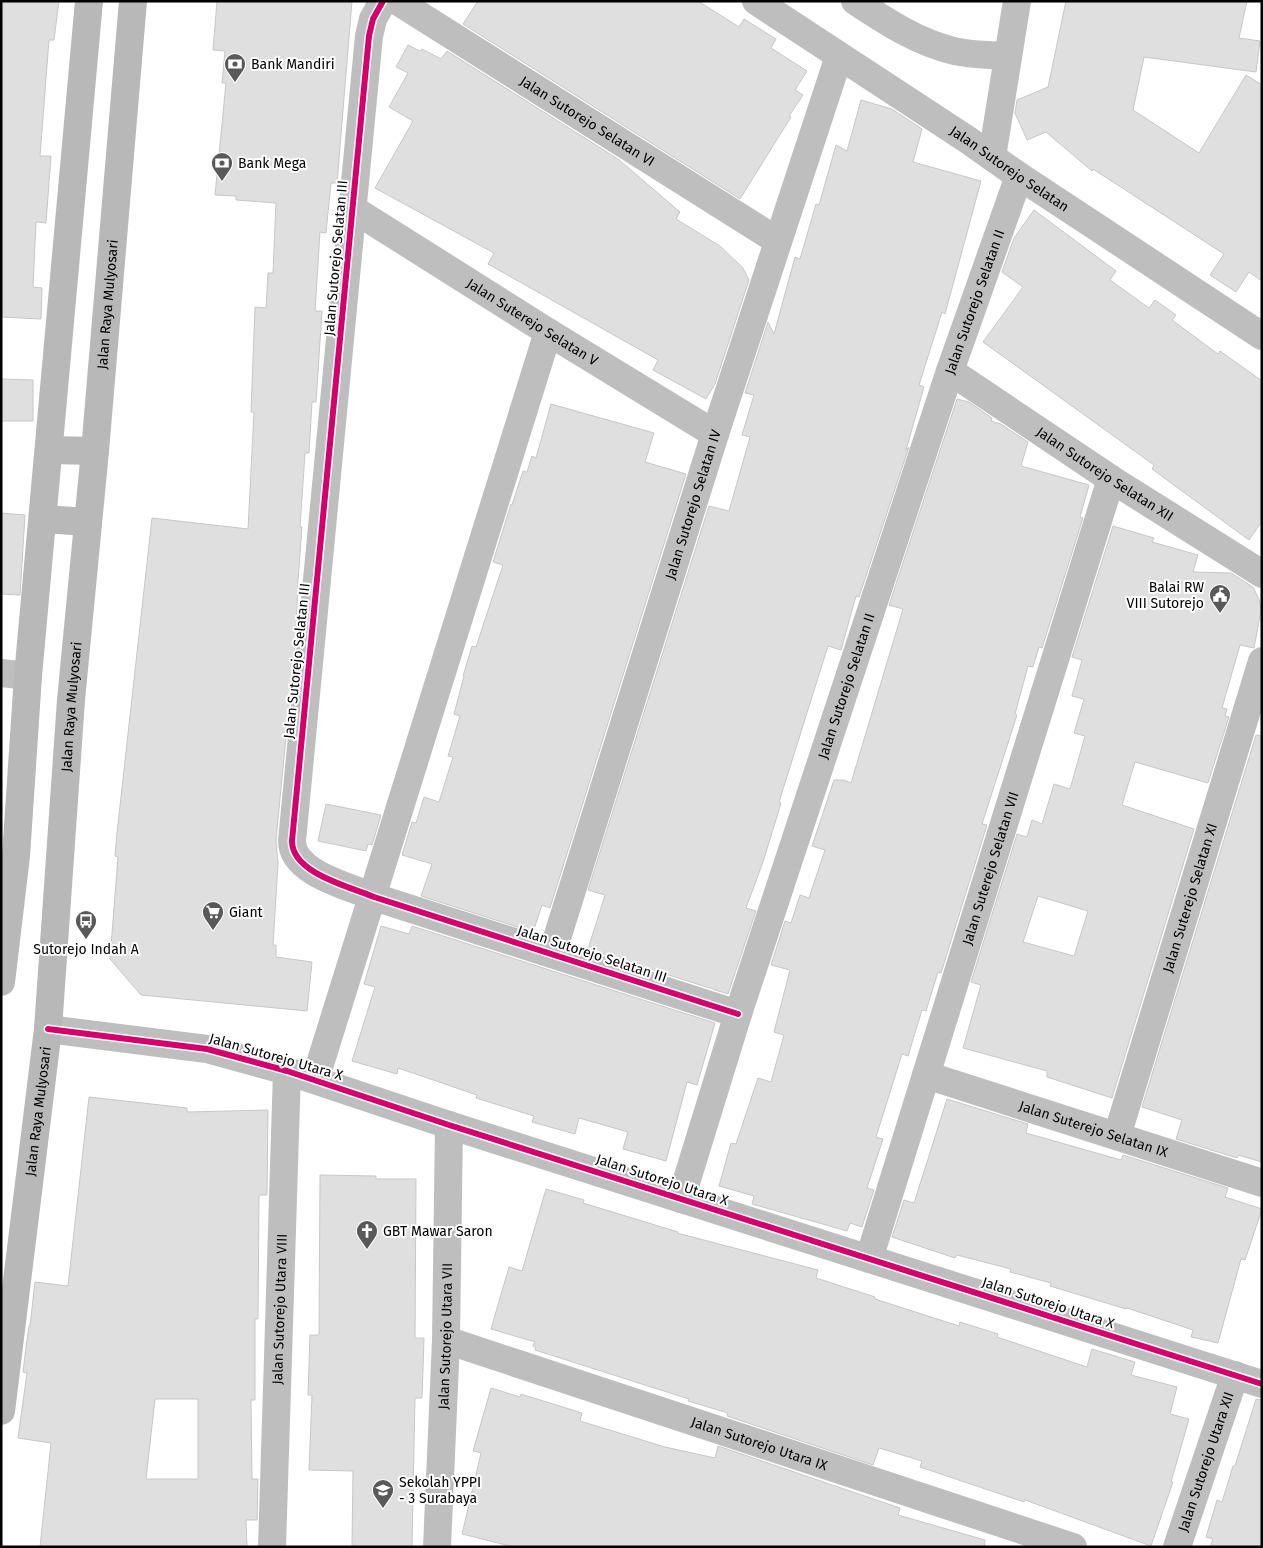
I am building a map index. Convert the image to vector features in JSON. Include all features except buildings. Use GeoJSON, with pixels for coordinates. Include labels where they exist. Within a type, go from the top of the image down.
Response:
{"type":"FeatureCollection","features":[{"type":"Feature","properties":{"kind":"main road"},"geometry":{"type":"LineString","coordinates":[[1,982],[16,856],[14,674],[43,519],[88,1]]}},
{"type":"Feature","properties":{"kind":"main road","name":"Jalan Raya Mulyosari"},"geometry":{"type":"LineString","coordinates":[[1,1411],[5,1338],[48,1029],[70,700],[95,451],[133,1]]}},
{"type":"Feature","properties":{"kind":"main road"},"geometry":{"type":"LineString","coordinates":[[49,450],[95,451]]}},
{"type":"Feature","properties":{"kind":"main road"},"geometry":{"type":"LineString","coordinates":[[43,519],[88,522]]}},
{"type":"Feature","properties":{"kind":"street","name":"Jalan Sutorejo Selatan III"},"geometry":{"type":"LineString","coordinates":[[382,1],[371,25],[292,847],[294,854],[305,867],[374,897],[738,1014]]}},
{"type":"Feature","properties":{"kind":"street","name":"Jalan Sutorejo Selatan VI"},"geometry":{"type":"LineString","coordinates":[[397,1],[778,240]]}},
{"type":"Feature","properties":{"kind":"street","name":"Jalan Sutorejo Selatan"},"geometry":{"type":"LineString","coordinates":[[756,1],[1262,336]]}},
{"type":"Feature","properties":{"kind":"street"},"geometry":{"type":"LineString","coordinates":[[856,1],[897,28],[929,44],[956,52],[1008,56]]}},
{"type":"Feature","properties":{"kind":"street"},"geometry":{"type":"LineString","coordinates":[[992,157],[1017,1]]}},
{"type":"Feature","properties":{"kind":"street","name":"Jalan Sutorejo Selatan IV"},"geometry":{"type":"LineString","coordinates":[[552,954],[715,434],[839,56]]}},
{"type":"Feature","properties":{"kind":"street","name":"Jalan Sutorejo Selatan II"},"geometry":{"type":"LineString","coordinates":[[681,1199],[738,1014],[950,371],[1018,176]]}},
{"type":"Feature","properties":{"kind":"street","name":"Jalan Suterejo Selatan V"},"geometry":{"type":"LineString","coordinates":[[353,209],[548,332],[715,434]]}},
{"type":"Feature","properties":{"kind":"street"},"geometry":{"type":"LineString","coordinates":[[315,1080],[374,897],[548,332]]}},
{"type":"Feature","properties":{"kind":"street","name":"Jalan Sutorejo Selatan XII"},"geometry":{"type":"LineString","coordinates":[[950,371],[1112,479],[1262,574]]}},
{"type":"Feature","properties":{"kind":"street","name":"Jalan Suterejo Selatan VII"},"geometry":{"type":"LineString","coordinates":[[869,1259],[1112,479]]}},
{"type":"Feature","properties":{"kind":"street","name":"Jalan Suterejo Selatan XI"},"geometry":{"type":"LineString","coordinates":[[1117,1136],[1262,661]]}},
{"type":"Feature","properties":{"kind":"street","name":"Jalan Sutorejo Utara X"},"geometry":{"type":"LineString","coordinates":[[48,1029],[207,1049],[287,1071],[449,1126],[1262,1384]]}},
{"type":"Feature","properties":{"kind":"street","name":"Jalan Sutorejo Utara VIII"},"geometry":{"type":"LineString","coordinates":[[272,1547],[287,1071]]}},
{"type":"Feature","properties":{"kind":"street","name":"Jalan Suterejo Selatan IX"},"geometry":{"type":"LineString","coordinates":[[926,1074],[1262,1183]]}},
{"type":"Feature","properties":{"kind":"street","name":"Jalan Sutorejo Utara VII"},"geometry":{"type":"LineString","coordinates":[[436,1547],[446,1340],[449,1126]]}},
{"type":"Feature","properties":{"kind":"street","name":"Jalan Sutorejo Utara IX"},"geometry":{"type":"LineString","coordinates":[[446,1340],[1073,1547]]}},
{"type":"Feature","properties":{"kind":"street","name":"Jalan Sutorejo Utara XII"},"geometry":{"type":"LineString","coordinates":[[1177,1547],[1235,1376]]}},
{"type":"Feature","properties":{"kind":"cycle path"},"geometry":{"type":"LineString","coordinates":[[383,1],[373,19],[369,36],[292,841],[294,852],[301,862],[323,877],[374,897],[738,1014]]}},
{"type":"Feature","properties":{"kind":"cycle path"},"geometry":{"type":"LineString","coordinates":[[48,1029],[207,1049],[287,1071],[449,1125],[1262,1384]]}},
{"type":"Feature","properties":{"kind":"place","name":"Bank Mandiri"},"geometry":{"type":"Point","coordinates":[235,83]}},
{"type":"Feature","properties":{"kind":"place","name":"Bank Mega"},"geometry":{"type":"Point","coordinates":[222,182]}},
{"type":"Feature","properties":{"kind":"place","name":"Balai RW VIII Sutorejo"},"geometry":{"type":"Point","coordinates":[1220,614]}},
{"type":"Feature","properties":{"kind":"place","name":"Giant"},"geometry":{"type":"Point","coordinates":[213,931]}},
{"type":"Feature","properties":{"kind":"place","name":"Sutorejo Indah A"},"geometry":{"type":"Point","coordinates":[86,940]}},
{"type":"Feature","properties":{"kind":"place","name":"GBT Mawar Saron"},"geometry":{"type":"Point","coordinates":[367,1250]}},
{"type":"Feature","properties":{"kind":"place","name":"Sekolah YPPI - 3 Surabaya"},"geometry":{"type":"Point","coordinates":[383,1509]}}]}
